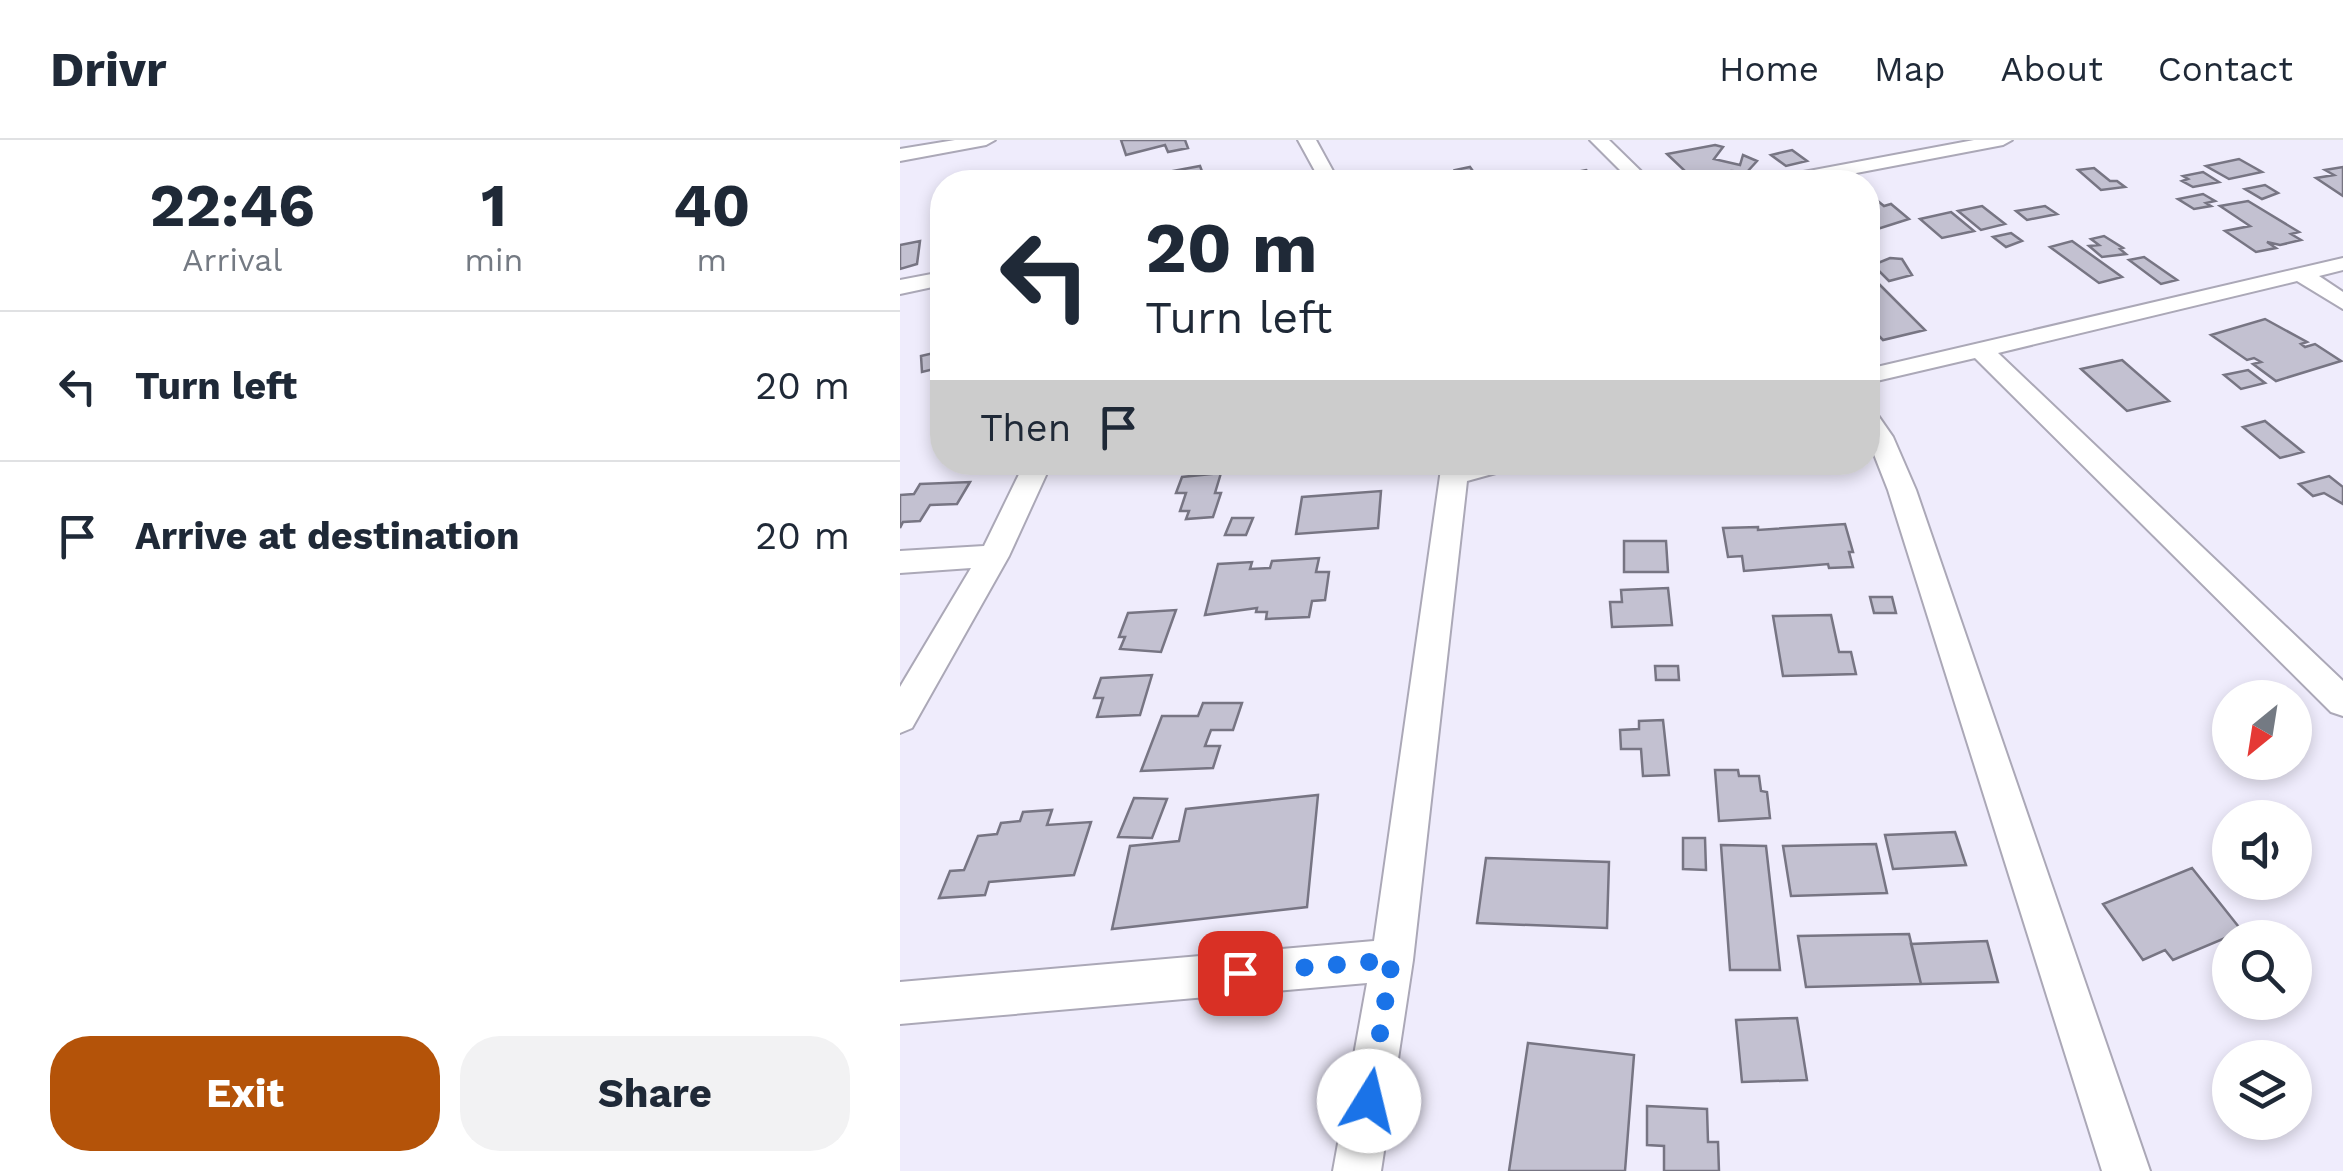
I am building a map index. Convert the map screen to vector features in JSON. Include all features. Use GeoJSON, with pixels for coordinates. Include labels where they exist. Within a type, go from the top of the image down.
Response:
{"type":"FeatureCollection","features":[{"type":"Feature","properties":{"kind":"street"},"geometry":{"type":"LineString","coordinates":[[900,154],[986,140]]}},
{"type":"Feature","properties":{"kind":"street"},"geometry":{"type":"LineString","coordinates":[[1307,140],[1323,170]]}},
{"type":"Feature","properties":{"kind":"street"},"geometry":{"type":"LineString","coordinates":[[1599,140],[1630,170]]}},
{"type":"Feature","properties":{"kind":"street"},"geometry":{"type":"LineString","coordinates":[[1876,140],[1903,160]]}},
{"type":"Feature","properties":{"kind":"street"},"geometry":{"type":"LineString","coordinates":[[1848,170],[2003,140]]}},
{"type":"Feature","properties":{"kind":"street"},"geometry":{"type":"LineString","coordinates":[[1880,373],[2343,264]]}},
{"type":"Feature","properties":{"kind":"street"},"geometry":{"type":"LineString","coordinates":[[2301,274],[2343,302]]}},
{"type":"Feature","properties":{"kind":"street"},"geometry":{"type":"LineString","coordinates":[[900,287],[930,281]]}},
{"type":"Feature","properties":{"kind":"street"},"geometry":{"type":"LineString","coordinates":[[1982,350],[2343,702]]}},
{"type":"Feature","properties":{"kind":"street"},"geometry":{"type":"LineString","coordinates":[[1880,438],[1902,490],[2126,1171]]}},
{"type":"Feature","properties":{"kind":"street"},"geometry":{"type":"LineString","coordinates":[[900,718],[994,556],[1033,475]]}},
{"type":"Feature","properties":{"kind":"street"},"geometry":{"type":"LineString","coordinates":[[1358,1171],[1392,960],[1456,475]]}},
{"type":"Feature","properties":{"kind":"street"},"geometry":{"type":"LineString","coordinates":[[900,562],[994,556]]}},
{"type":"Feature","properties":{"kind":"street"},"geometry":{"type":"LineString","coordinates":[[900,1002],[1392,960]]}},
{"type":"Feature","properties":{"kind":"building"},"geometry":{"type":"Polygon","coordinates":[[[1121,140],[1185,140],[1188,148],[1168,152],[1165,145],[1126,155],[1121,140]]]}},
{"type":"Feature","properties":{"kind":"building"},"geometry":{"type":"Polygon","coordinates":[[[1715,145],[1723,147],[1714,159],[1740,165],[1743,155],[1757,161],[1749,170],[1684,170],[1667,154],[1715,145]]]}},
{"type":"Feature","properties":{"kind":"building"},"geometry":{"type":"Polygon","coordinates":[[[1792,150],[1807,161],[1786,166],[1771,155],[1792,150]]]}},
{"type":"Feature","properties":{"kind":"building"},"geometry":{"type":"Polygon","coordinates":[[[2239,159],[2262,172],[2229,179],[2206,166],[2239,159]]]}},
{"type":"Feature","properties":{"kind":"building"},"geometry":{"type":"Polygon","coordinates":[[[2343,167],[2343,196],[2316,178],[2334,175],[2325,170],[2343,167]]]}},
{"type":"Feature","properties":{"kind":"building"},"geometry":{"type":"Polygon","coordinates":[[[2094,168],[2125,187],[2101,190],[2078,170],[2094,168]]]}},
{"type":"Feature","properties":{"kind":"building"},"geometry":{"type":"Polygon","coordinates":[[[2203,172],[2219,182],[2193,187],[2182,181],[2188,179],[2183,176],[2203,172]]]}},
{"type":"Feature","properties":{"kind":"building"},"geometry":{"type":"Polygon","coordinates":[[[2265,185],[2278,193],[2262,199],[2245,189],[2265,185]]]}},
{"type":"Feature","properties":{"kind":"building"},"geometry":{"type":"Polygon","coordinates":[[[2203,194],[2215,201],[2206,203],[2211,206],[2194,209],[2178,199],[2203,194]]]}},
{"type":"Feature","properties":{"kind":"building"},"geometry":{"type":"Polygon","coordinates":[[[2248,201],[2299,232],[2291,234],[2301,240],[2280,245],[2267,242],[2276,248],[2256,252],[2225,231],[2250,226],[2220,206],[2248,201]]]}},
{"type":"Feature","properties":{"kind":"building"},"geometry":{"type":"Polygon","coordinates":[[[1880,203],[1891,204],[1909,219],[1880,228],[1880,203]]]}},
{"type":"Feature","properties":{"kind":"building"},"geometry":{"type":"Polygon","coordinates":[[[1982,206],[2005,224],[1981,230],[1958,211],[1982,206]]]}},
{"type":"Feature","properties":{"kind":"building"},"geometry":{"type":"Polygon","coordinates":[[[2045,206],[2057,214],[2027,220],[2016,211],[2045,206]]]}},
{"type":"Feature","properties":{"kind":"building"},"geometry":{"type":"Polygon","coordinates":[[[1951,212],[1974,231],[1942,238],[1920,219],[1951,212]]]}},
{"type":"Feature","properties":{"kind":"building"},"geometry":{"type":"Polygon","coordinates":[[[2011,233],[2022,241],[2006,247],[1993,237],[2011,233]]]}},
{"type":"Feature","properties":{"kind":"building"},"geometry":{"type":"Polygon","coordinates":[[[2104,236],[2126,254],[2102,257],[2089,246],[2099,245],[2091,239],[2104,236]]]}},
{"type":"Feature","properties":{"kind":"building"},"geometry":{"type":"Polygon","coordinates":[[[920,241],[917,264],[900,269],[900,245],[920,241]]]}},
{"type":"Feature","properties":{"kind":"building"},"geometry":{"type":"Polygon","coordinates":[[[2072,241],[2122,277],[2099,283],[2050,247],[2072,241]]]}},
{"type":"Feature","properties":{"kind":"building"},"geometry":{"type":"Polygon","coordinates":[[[2144,257],[2177,280],[2161,284],[2129,260],[2144,257]]]}},
{"type":"Feature","properties":{"kind":"building"},"geometry":{"type":"Polygon","coordinates":[[[1902,259],[1912,275],[1889,281],[1880,272],[1880,262],[1902,259]]]}},
{"type":"Feature","properties":{"kind":"building"},"geometry":{"type":"Polygon","coordinates":[[[1880,285],[1925,330],[1883,340],[1880,337],[1880,285]]]}},
{"type":"Feature","properties":{"kind":"building"},"geometry":{"type":"Polygon","coordinates":[[[2265,319],[2307,342],[2301,344],[2305,347],[2315,344],[2341,361],[2276,381],[2253,364],[2261,362],[2247,360],[2211,335],[2265,319]]]}},
{"type":"Feature","properties":{"kind":"building"},"geometry":{"type":"Polygon","coordinates":[[[930,354],[930,370],[922,372],[921,356],[930,354]]]}},
{"type":"Feature","properties":{"kind":"building"},"geometry":{"type":"Polygon","coordinates":[[[2122,360],[2169,401],[2127,411],[2081,369],[2122,360]]]}},
{"type":"Feature","properties":{"kind":"building"},"geometry":{"type":"Polygon","coordinates":[[[2248,370],[2265,383],[2241,389],[2224,375],[2248,370]]]}},
{"type":"Feature","properties":{"kind":"building"},"geometry":{"type":"Polygon","coordinates":[[[2265,421],[2303,452],[2280,458],[2243,427],[2265,421]]]}},
{"type":"Feature","properties":{"kind":"building"},"geometry":{"type":"Polygon","coordinates":[[[1220,475],[1215,493],[1221,493],[1213,517],[1186,519],[1189,511],[1180,511],[1186,493],[1176,493],[1182,477],[1220,475]]]}},
{"type":"Feature","properties":{"kind":"building"},"geometry":{"type":"Polygon","coordinates":[[[2329,476],[2343,487],[2343,504],[2324,493],[2313,496],[2299,484],[2329,476]]]}},
{"type":"Feature","properties":{"kind":"building"},"geometry":{"type":"Polygon","coordinates":[[[970,482],[957,504],[930,505],[920,521],[903,522],[900,528],[900,495],[914,494],[920,484],[970,482]]]}},
{"type":"Feature","properties":{"kind":"building"},"geometry":{"type":"Polygon","coordinates":[[[1381,491],[1378,528],[1296,534],[1302,497],[1381,491]]]}},
{"type":"Feature","properties":{"kind":"building"},"geometry":{"type":"Polygon","coordinates":[[[1232,518],[1253,518],[1246,535],[1225,535],[1232,518]]]}},
{"type":"Feature","properties":{"kind":"building"},"geometry":{"type":"Polygon","coordinates":[[[1845,524],[1853,567],[1829,568],[1828,564],[1744,571],[1742,556],[1728,557],[1723,528],[1758,530],[1845,524]]]}},
{"type":"Feature","properties":{"kind":"building"},"geometry":{"type":"Polygon","coordinates":[[[1624,541],[1666,541],[1668,572],[1624,572],[1624,541]]]}},
{"type":"Feature","properties":{"kind":"building"},"geometry":{"type":"Polygon","coordinates":[[[1319,558],[1316,572],[1329,572],[1325,600],[1312,601],[1309,617],[1266,619],[1267,612],[1256,612],[1257,608],[1205,615],[1218,564],[1252,562],[1250,569],[1270,568],[1272,561],[1319,558]]]}},
{"type":"Feature","properties":{"kind":"building"},"geometry":{"type":"Polygon","coordinates":[[[1668,588],[1672,625],[1612,627],[1610,602],[1622,602],[1621,590],[1668,588]]]}},
{"type":"Feature","properties":{"kind":"building"},"geometry":{"type":"Polygon","coordinates":[[[1870,597],[1892,597],[1896,613],[1874,613],[1870,597]]]}},
{"type":"Feature","properties":{"kind":"building"},"geometry":{"type":"Polygon","coordinates":[[[1176,610],[1161,652],[1120,649],[1125,637],[1119,637],[1128,613],[1176,610]]]}},
{"type":"Feature","properties":{"kind":"building"},"geometry":{"type":"Polygon","coordinates":[[[1831,615],[1839,652],[1851,652],[1856,674],[1783,676],[1773,616],[1831,615]]]}},
{"type":"Feature","properties":{"kind":"building"},"geometry":{"type":"Polygon","coordinates":[[[1655,666],[1678,666],[1679,680],[1656,680],[1655,666]]]}},
{"type":"Feature","properties":{"kind":"building"},"geometry":{"type":"Polygon","coordinates":[[[1152,675],[1140,715],[1097,717],[1103,698],[1094,698],[1101,678],[1152,675]]]}},
{"type":"Feature","properties":{"kind":"building"},"geometry":{"type":"Polygon","coordinates":[[[1203,703],[1242,703],[1233,730],[1211,730],[1205,746],[1220,746],[1213,768],[1141,771],[1162,716],[1198,716],[1203,703]]]}},
{"type":"Feature","properties":{"kind":"building"},"geometry":{"type":"Polygon","coordinates":[[[1663,720],[1669,775],[1643,776],[1641,749],[1621,749],[1620,730],[1639,729],[1639,721],[1663,720]]]}},
{"type":"Feature","properties":{"kind":"building"},"geometry":{"type":"Polygon","coordinates":[[[1715,770],[1738,770],[1739,776],[1759,776],[1761,791],[1767,792],[1770,818],[1719,821],[1715,770]]]}},
{"type":"Feature","properties":{"kind":"building"},"geometry":{"type":"Polygon","coordinates":[[[1318,795],[1307,907],[1112,929],[1130,846],[1179,841],[1186,809],[1318,795]]]}},
{"type":"Feature","properties":{"kind":"building"},"geometry":{"type":"Polygon","coordinates":[[[1134,798],[1167,799],[1152,838],[1118,837],[1134,798]]]}},
{"type":"Feature","properties":{"kind":"building"},"geometry":{"type":"Polygon","coordinates":[[[1052,810],[1047,825],[1091,822],[1074,875],[989,882],[985,895],[939,898],[950,871],[964,870],[978,836],[997,834],[1001,823],[1020,821],[1023,812],[1052,810]]]}},
{"type":"Feature","properties":{"kind":"building"},"geometry":{"type":"Polygon","coordinates":[[[1955,832],[1966,865],[1893,869],[1885,835],[1955,832]]]}},
{"type":"Feature","properties":{"kind":"building"},"geometry":{"type":"Polygon","coordinates":[[[1683,838],[1705,838],[1706,870],[1683,869],[1683,838]]]}},
{"type":"Feature","properties":{"kind":"building"},"geometry":{"type":"Polygon","coordinates":[[[1876,844],[1887,893],[1791,896],[1783,846],[1876,844]]]}},
{"type":"Feature","properties":{"kind":"building"},"geometry":{"type":"Polygon","coordinates":[[[1721,845],[1766,846],[1780,970],[1730,970],[1721,845]]]}},
{"type":"Feature","properties":{"kind":"building"},"geometry":{"type":"Polygon","coordinates":[[[1486,858],[1609,862],[1607,928],[1477,923],[1486,858]]]}},
{"type":"Feature","properties":{"kind":"building"},"geometry":{"type":"Polygon","coordinates":[[[2192,868],[2212,893],[2212,900],[2217,900],[2233,920],[2212,920],[2212,944],[2173,960],[2165,950],[2143,960],[2103,904],[2192,868]]]}},
{"type":"Feature","properties":{"kind":"building"},"geometry":{"type":"Polygon","coordinates":[[[1909,934],[1921,984],[1806,987],[1798,936],[1909,934]]]}},
{"type":"Feature","properties":{"kind":"building"},"geometry":{"type":"Polygon","coordinates":[[[1987,941],[1998,982],[1921,984],[1911,944],[1987,941]]]}},
{"type":"Feature","properties":{"kind":"building"},"geometry":{"type":"Polygon","coordinates":[[[1797,1018],[1807,1080],[1742,1082],[1736,1020],[1797,1018]]]}},
{"type":"Feature","properties":{"kind":"building"},"geometry":{"type":"Polygon","coordinates":[[[1528,1043],[1634,1055],[1625,1171],[1509,1171],[1528,1043]]]}},
{"type":"Feature","properties":{"kind":"building"},"geometry":{"type":"Polygon","coordinates":[[[1647,1106],[1707,1109],[1708,1142],[1718,1142],[1719,1171],[1664,1171],[1664,1146],[1647,1145],[1647,1106]]]}},
{"type":"Feature","properties":{"kind":"route"},"geometry":{"type":"LineString","coordinates":[[1240,973],[1392,960],[1369,1101]]}}]}
